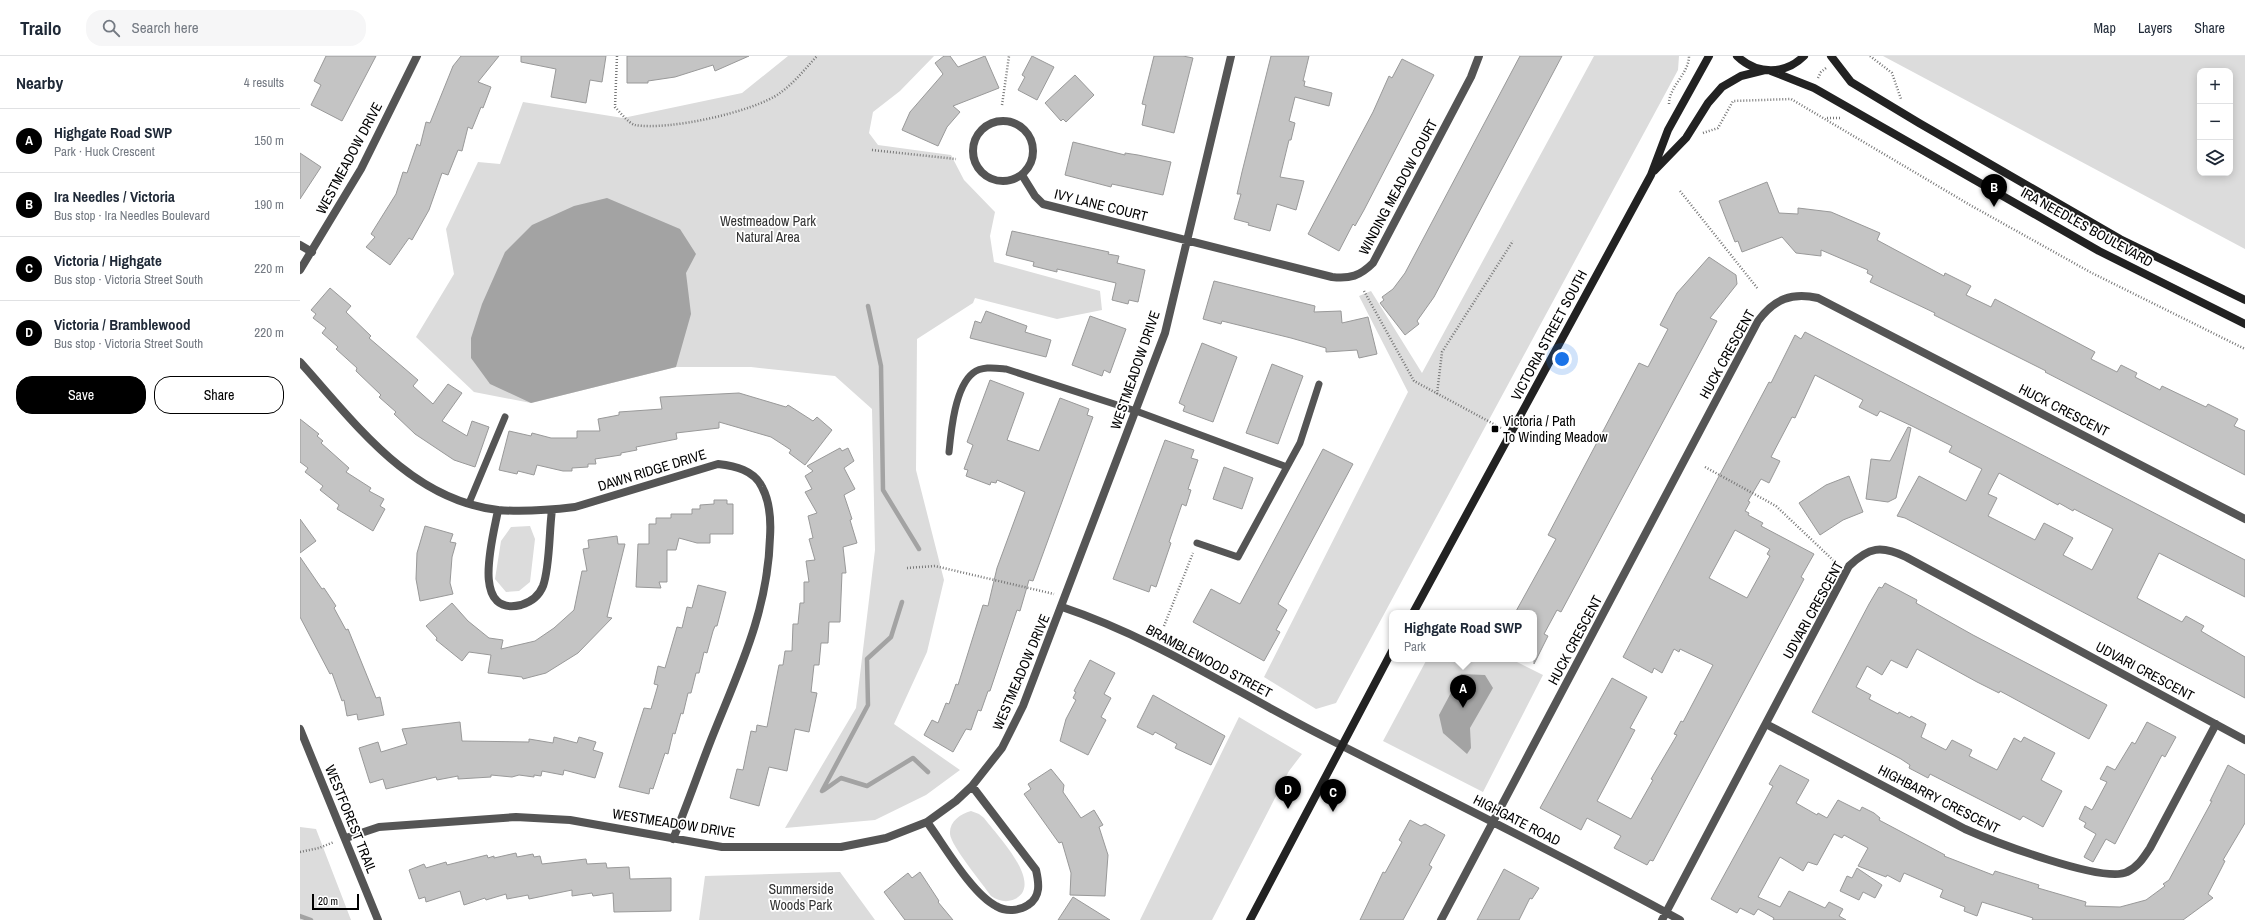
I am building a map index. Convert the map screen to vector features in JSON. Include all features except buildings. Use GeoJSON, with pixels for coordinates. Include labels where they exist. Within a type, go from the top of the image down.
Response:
{"type":"FeatureCollection","features":[{"type":"Feature","properties":{"kind":"main road","name":"VICTORIA STREET SOUTH"},"geometry":{"type":"LineString","coordinates":[[1415,610],[1651,175],[1668,130],[1709,56]]}},
{"type":"Feature","properties":{"kind":"main road","name":"IRA NEEDLES BOULEVARD"},"geometry":{"type":"LineString","coordinates":[[1737,56],[1751,66],[1814,88],[2099,251],[2245,324]]}},
{"type":"Feature","properties":{"kind":"main road","name":"VICTORIA STREET SOUTH"},"geometry":{"type":"LineString","coordinates":[[1651,175],[1686,138],[1708,103],[1722,87],[1741,76],[1791,66],[1804,56]]}},
{"type":"Feature","properties":{"kind":"main road","name":"IRA NEEDLES BOULEVARD"},"geometry":{"type":"LineString","coordinates":[[1831,56],[1851,82],[1908,117],[2120,239],[2245,300]]}},
{"type":"Feature","properties":{"kind":"main road"},"geometry":{"type":"LineString","coordinates":[[1250,920],[1389,657]]}},
{"type":"Feature","properties":{"kind":"street","name":"WESTMEADOW DRIVE"},"geometry":{"type":"LineString","coordinates":[[300,270],[361,169],[417,56]]}},
{"type":"Feature","properties":{"kind":"street","name":"WESTMEADOW DRIVE"},"geometry":{"type":"LineString","coordinates":[[346,838],[379,827],[516,817],[570,820],[722,847],[841,847],[886,838],[927,822],[972,786],[1002,748],[1023,706],[1062,607],[1165,333],[1231,56]]}},
{"type":"Feature","properties":{"kind":"street","name":"WINDING MEADOW COURT"},"geometry":{"type":"LineString","coordinates":[[1187,240],[1332,277],[1346,278],[1356,276],[1373,263],[1471,77],[1479,56]]}},
{"type":"Feature","properties":{"kind":"street"},"geometry":{"type":"LineString","coordinates":[[998,121],[1008,121],[1017,124],[1026,130],[1031,138],[1033,158],[1029,168],[1022,175],[1003,182],[993,180],[984,175],[977,168],[973,159],[975,139],[988,124],[998,121]]}},
{"type":"Feature","properties":{"kind":"street","name":"IVY LANE COURT"},"geometry":{"type":"LineString","coordinates":[[1022,175],[1035,196],[1043,204],[1187,240]]}},
{"type":"Feature","properties":{"kind":"street"},"geometry":{"type":"LineString","coordinates":[[300,245],[312,252]]}},
{"type":"Feature","properties":{"kind":"street","name":"HUCK CRESCENT"},"geometry":{"type":"LineString","coordinates":[[1441,920],[1758,321],[1774,303],[1784,298],[1805,295],[1818,298],[2245,518]]}},
{"type":"Feature","properties":{"kind":"street","name":"DAWN RIDGE DRIVE"},"geometry":{"type":"LineString","coordinates":[[300,362],[389,459],[427,485],[469,503],[498,510],[552,510],[575,507],[718,464],[737,466],[749,473],[762,485],[768,500],[770,527],[769,564],[762,604],[751,640],[673,839]]}},
{"type":"Feature","properties":{"kind":"street"},"geometry":{"type":"LineString","coordinates":[[498,510],[487,574],[489,589],[494,598],[504,604],[516,606],[528,603],[536,597],[542,586],[552,510]]}},
{"type":"Feature","properties":{"kind":"street","name":"UDVARI CRESCENT"},"geometry":{"type":"LineString","coordinates":[[1664,916],[1849,566],[1868,552],[1880,549],[1891,550],[1906,557],[2245,740]]}},
{"type":"Feature","properties":{"kind":"street","name":"BRAMBLEWOOD STREET"},"geometry":{"type":"LineString","coordinates":[[1062,607],[1088,616],[1171,653],[1342,745]]}},
{"type":"Feature","properties":{"kind":"street","name":"HIGHBARRY CRESCENT"},"geometry":{"type":"LineString","coordinates":[[1766,724],[1979,835],[2060,862],[2112,875],[2127,872],[2141,862],[2150,848],[2216,724]]}},
{"type":"Feature","properties":{"kind":"street","name":"WESTFOREST TRAIL"},"geometry":{"type":"LineString","coordinates":[[300,729],[346,838],[378,920]]}},
{"type":"Feature","properties":{"kind":"street","name":"HIGHGATE ROAD"},"geometry":{"type":"LineString","coordinates":[[1342,745],[1493,822],[1664,916],[1680,920]]}},
{"type":"Feature","properties":{"kind":"street"},"geometry":{"type":"LineString","coordinates":[[927,822],[980,895],[997,907],[1011,910],[1023,908],[1033,902],[1038,893],[1039,883],[1036,870],[972,786]]}},
{"type":"Feature","properties":{"kind":"lane"},"geometry":{"type":"LineString","coordinates":[[949,452],[952,417],[965,383],[973,373],[986,368],[1006,368],[1136,411],[1287,467]]}},
{"type":"Feature","properties":{"kind":"lane"},"geometry":{"type":"LineString","coordinates":[[1197,544],[1238,557],[1300,443],[1319,384]]}},
{"type":"Feature","properties":{"kind":"lane"},"geometry":{"type":"LineString","coordinates":[[469,503],[505,417]]}},
{"type":"Feature","properties":{"kind":"path"},"geometry":{"type":"LineString","coordinates":[[618,56],[615,107],[633,125],[661,126],[749,108],[764,102],[780,94],[817,56]]}},
{"type":"Feature","properties":{"kind":"path"},"geometry":{"type":"LineString","coordinates":[[1002,106],[1009,56]]}},
{"type":"Feature","properties":{"kind":"path"},"geometry":{"type":"LineString","coordinates":[[1669,96],[1689,64],[1689,56]]}},
{"type":"Feature","properties":{"kind":"path"},"geometry":{"type":"LineString","coordinates":[[1870,56],[1892,73],[1908,117]]}},
{"type":"Feature","properties":{"kind":"path"},"geometry":{"type":"LineString","coordinates":[[1818,80],[1821,72],[1826,68]]}},
{"type":"Feature","properties":{"kind":"path"},"geometry":{"type":"LineString","coordinates":[[1718,128],[1733,101],[1791,99],[1970,205],[2090,272],[2245,349]]}},
{"type":"Feature","properties":{"kind":"path"},"geometry":{"type":"LineString","coordinates":[[872,150],[956,159]]}},
{"type":"Feature","properties":{"kind":"path"},"geometry":{"type":"LineString","coordinates":[[1680,191],[1758,289]]}},
{"type":"Feature","properties":{"kind":"path"},"geometry":{"type":"LineString","coordinates":[[1437,394],[1442,352],[1512,241]]}},
{"type":"Feature","properties":{"kind":"path"},"geometry":{"type":"LineString","coordinates":[[1364,291],[1414,381],[1511,433]]}},
{"type":"Feature","properties":{"kind":"path"},"geometry":{"type":"LineString","coordinates":[[1705,467],[1776,506],[1833,560]]}},
{"type":"Feature","properties":{"kind":"path"},"geometry":{"type":"LineString","coordinates":[[1164,626],[1197,544]]}},
{"type":"Feature","properties":{"kind":"path"},"geometry":{"type":"LineString","coordinates":[[907,568],[935,566],[1057,595]]}},
{"type":"Feature","properties":{"kind":"path"},"geometry":{"type":"LineString","coordinates":[[300,852],[319,848],[346,838]]}},
{"type":"Feature","properties":{"kind":"green space","name":"Westmeadow Park Natural Area"},"geometry":{"type":"Polygon","coordinates":[[[788,56],[934,56],[900,91],[873,112],[869,133],[878,145],[951,155],[964,180],[995,212],[990,236],[994,262],[1100,291],[1102,310],[1057,319],[975,298],[973,303],[917,339],[916,470],[944,580],[927,652],[894,724],[960,770],[926,795],[875,820],[785,828],[856,708],[875,550],[872,409],[835,376],[751,367],[676,367],[531,403],[474,392],[416,337],[454,274],[446,229],[478,162],[500,164],[523,102],[623,118],[742,93],[788,56]]]}},
{"type":"Feature","properties":{"kind":"green space"},"geometry":{"type":"Polygon","coordinates":[[[1594,56],[1679,56],[1678,70],[1336,703],[1316,709],[1264,677],[1408,392],[1359,296],[1371,291],[1422,373],[1594,56]]]}},
{"type":"Feature","properties":{"kind":"green space"},"geometry":{"type":"Polygon","coordinates":[[[1883,56],[2245,56],[2245,249],[1883,56]]]}},
{"type":"Feature","properties":{"kind":"green space"},"geometry":{"type":"Polygon","coordinates":[[[530,526],[535,539],[530,582],[519,591],[506,592],[495,579],[501,541],[511,527],[530,526]]]}},
{"type":"Feature","properties":{"kind":"green space"},"geometry":{"type":"Polygon","coordinates":[[[1425,662],[1517,662],[1543,675],[1483,792],[1383,741],[1425,662]]]}},
{"type":"Feature","properties":{"kind":"green space"},"geometry":{"type":"Polygon","coordinates":[[[1239,717],[1302,754],[1289,771],[1212,920],[1140,920],[1239,717]]]}},
{"type":"Feature","properties":{"kind":"green space"},"geometry":{"type":"Polygon","coordinates":[[[971,811],[984,818],[1007,847],[1022,871],[1024,882],[1023,892],[1015,899],[1003,901],[991,896],[961,856],[952,840],[950,830],[953,822],[959,816],[971,811]]]}},
{"type":"Feature","properties":{"kind":"green space"},"geometry":{"type":"Polygon","coordinates":[[[300,827],[316,829],[351,920],[300,920],[300,827]]]}},
{"type":"Feature","properties":{"kind":"green space","name":"Summerside Woods Park"},"geometry":{"type":"Polygon","coordinates":[[[840,872],[875,920],[699,920],[705,876],[840,872]]]}},
{"type":"Feature","properties":{"kind":"shaded area"},"geometry":{"type":"Polygon","coordinates":[[[607,198],[680,229],[696,254],[686,273],[691,314],[676,367],[531,403],[490,384],[471,358],[471,338],[482,304],[505,252],[532,225],[574,206],[607,198]]]}},
{"type":"Feature","properties":{"kind":"shaded area"},"geometry":{"type":"Polygon","coordinates":[[[1461,674],[1485,675],[1493,688],[1470,728],[1471,748],[1467,754],[1443,733],[1439,715],[1461,674]]]}},
{"type":"Feature","properties":{"kind":"waterway"},"geometry":{"type":"LineString","coordinates":[[868,306],[881,366],[883,490],[919,549]]}},
{"type":"Feature","properties":{"kind":"waterway"},"geometry":{"type":"LineString","coordinates":[[822,791],[868,705],[867,659],[891,637],[902,602]]}},
{"type":"Feature","properties":{"kind":"waterway"},"geometry":{"type":"LineString","coordinates":[[824,790],[841,778],[867,786],[913,758],[928,772]]}},
{"type":"Feature","properties":{"kind":"waterway"},"geometry":{"type":"LineString","coordinates":[[300,916],[311,920]]}},
{"type":"Feature","properties":{"kind":"place","name":"Ira Needles / Victoria"},"geometry":{"type":"Point","coordinates":[1994,207]}},
{"type":"Feature","properties":{"kind":"place","name":"Victoria / Path To Winding Meadow"},"geometry":{"type":"Point","coordinates":[1495,429]}},
{"type":"Feature","properties":{"kind":"place","name":"Highgate Road SWP"},"geometry":{"type":"Point","coordinates":[1463,708]}},
{"type":"Feature","properties":{"kind":"place","name":"Victoria / Bramblewood"},"geometry":{"type":"Point","coordinates":[1288,809]}},
{"type":"Feature","properties":{"kind":"place","name":"Victoria / Highgate"},"geometry":{"type":"Point","coordinates":[1333,812]}}]}
